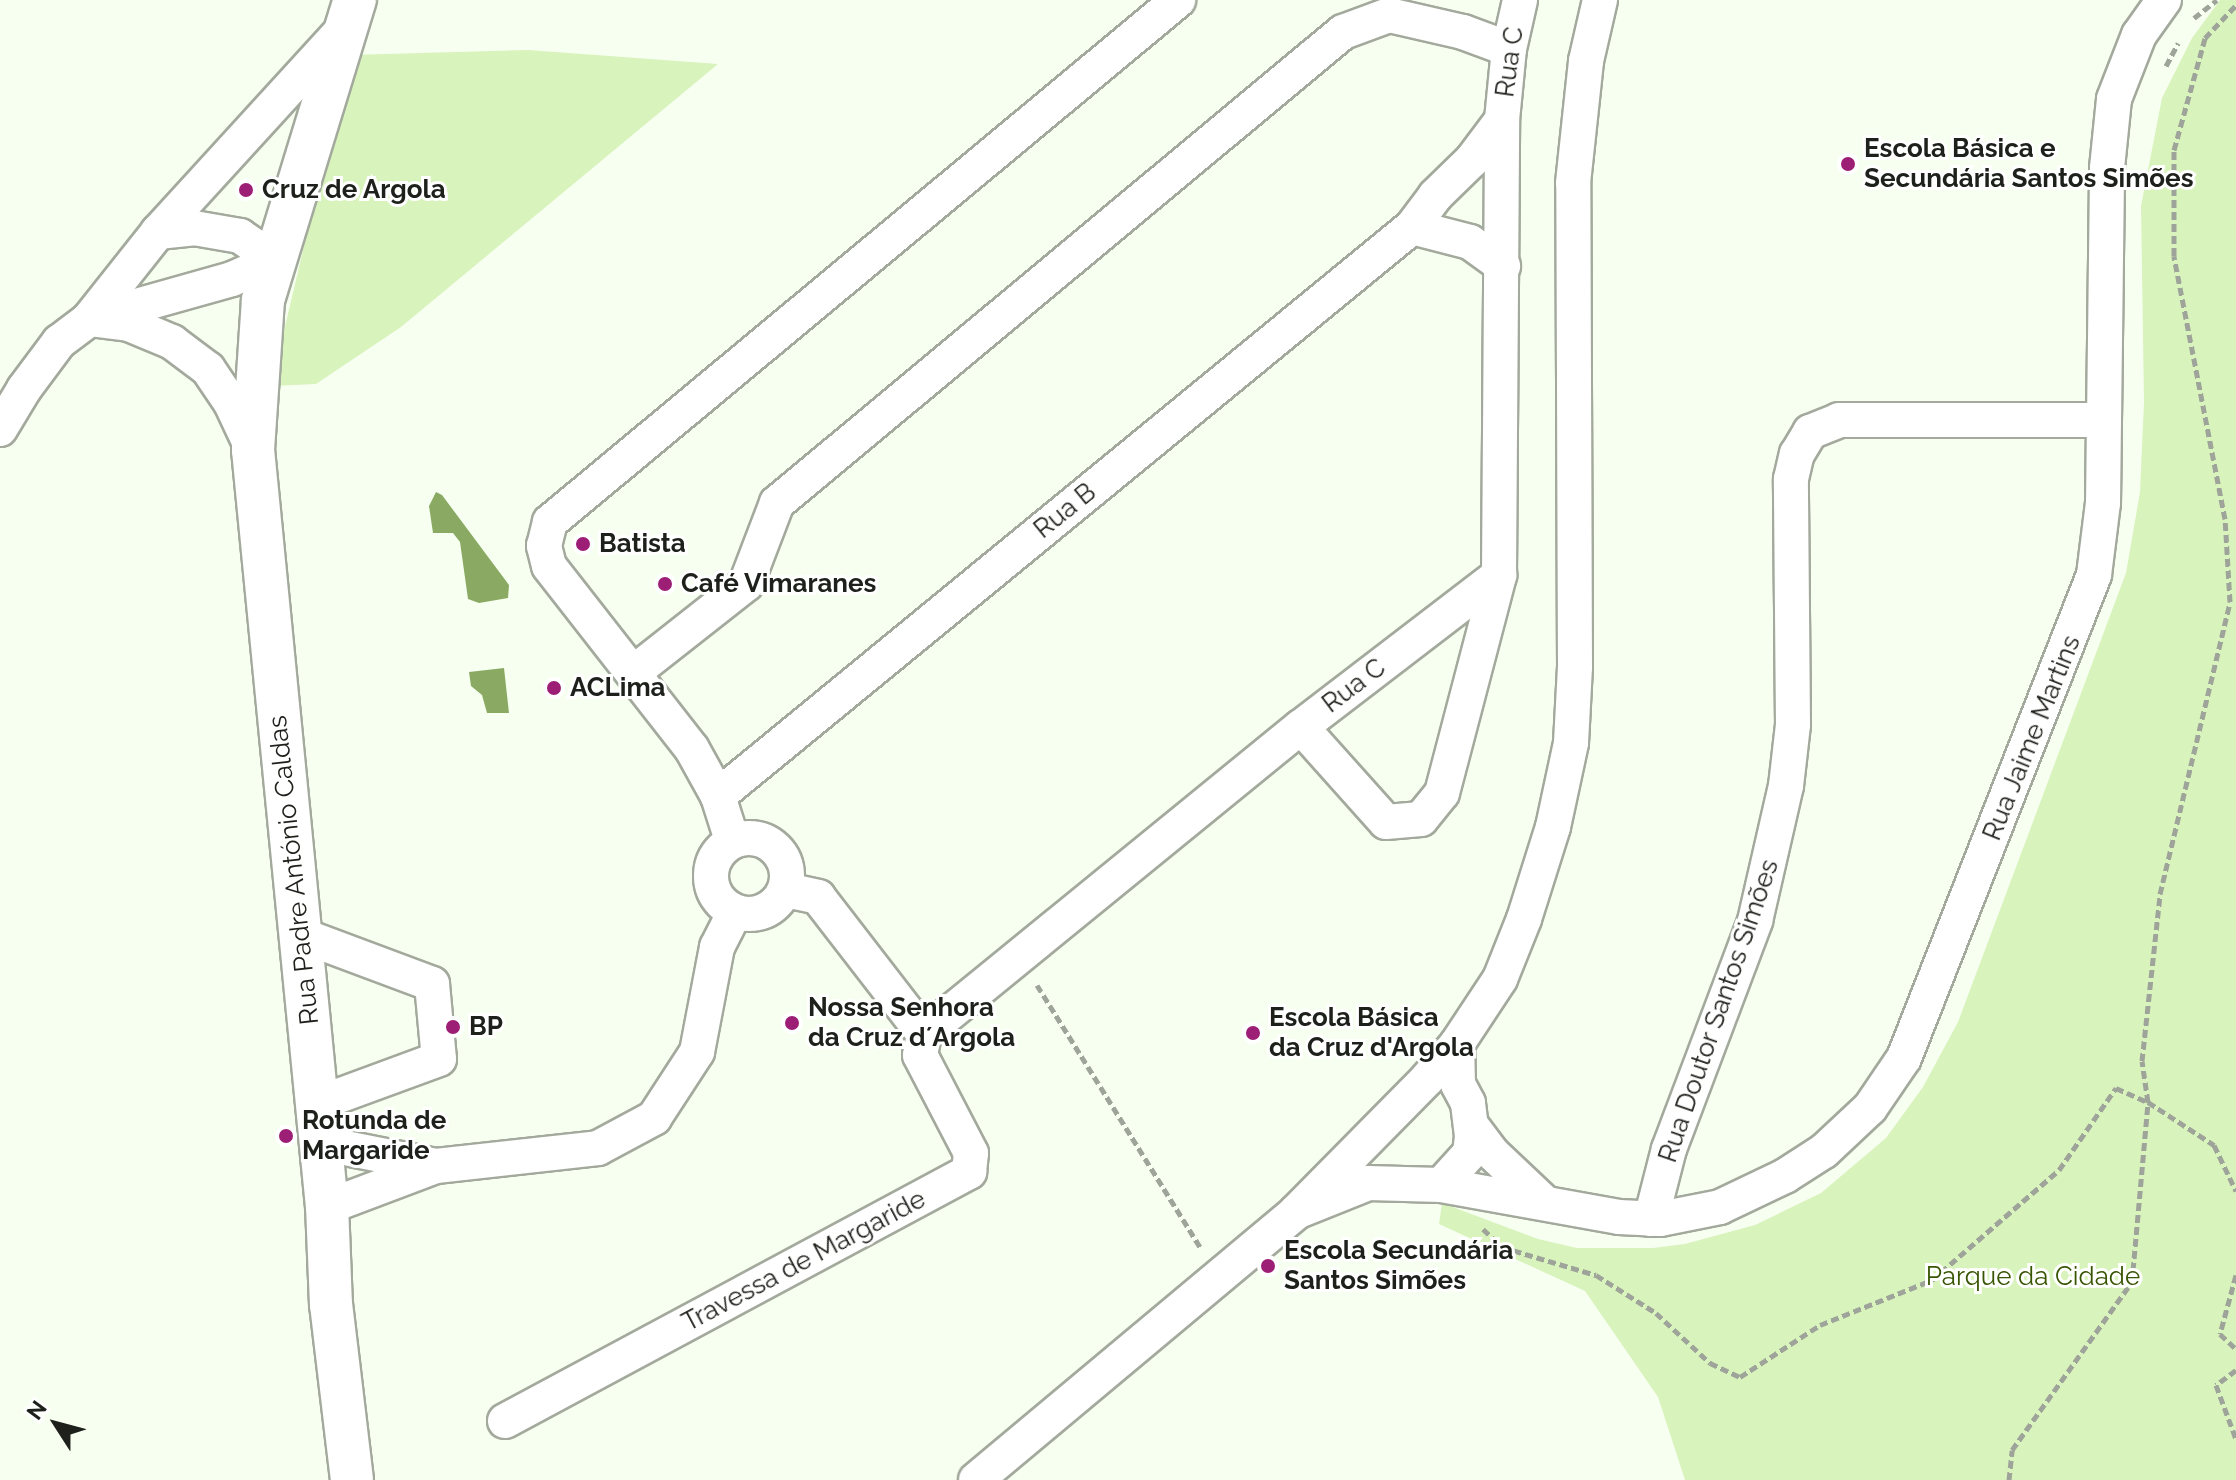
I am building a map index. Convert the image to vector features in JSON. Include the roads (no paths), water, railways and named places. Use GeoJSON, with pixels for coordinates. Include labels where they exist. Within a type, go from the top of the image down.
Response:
{"type":"FeatureCollection","features":[{"type":"Feature","properties":{"kind":"main road","name":"Rua Padre António Caldas"},"geometry":{"type":"LineString","coordinates":[[350,13],[263,300],[253,450],[327,1207],[331,1305],[352,1480]]}},
{"type":"Feature","properties":{"kind":"street"},"geometry":{"type":"LineString","coordinates":[[732,840],[718,796],[692,749],[549,566],[544,546],[550,522],[1178,0]]}},
{"type":"Feature","properties":{"kind":"street","name":"Rua C"},"geometry":{"type":"LineString","coordinates":[[924,1034],[1301,727],[1499,575],[1502,120],[1509,49],[1520,0]]}},
{"type":"Feature","properties":{"kind":"street"},"geometry":{"type":"LineString","coordinates":[[976,1480],[1296,1212],[1379,1129],[1443,1081],[1457,1044],[1500,979],[1524,919],[1553,827],[1571,743],[1575,667],[1573,183],[1586,61],[1600,0]]}},
{"type":"Feature","properties":{"kind":"street","name":"Rua Jaime Martins"},"geometry":{"type":"LineString","coordinates":[[1441,1185],[1619,1217],[1651,1219],[1720,1207],[1785,1176],[1824,1151],[1870,1108],[1904,1058],[2094,575],[2103,503],[2107,168],[2114,99],[2139,35],[2176,11]]}},
{"type":"Feature","properties":{"kind":"street"},"geometry":{"type":"LineString","coordinates":[[0,429],[12,383],[89,319],[158,232],[350,13]]}},
{"type":"Feature","properties":{"kind":"street"},"geometry":{"type":"LineString","coordinates":[[633,673],[746,584],[777,503],[1343,32],[1389,15],[1463,32],[1509,49]]}},
{"type":"Feature","properties":{"kind":"street","name":"Rua B"},"geometry":{"type":"LineString","coordinates":[[718,796],[1412,227],[1435,196],[1472,160],[1502,120]]}},
{"type":"Feature","properties":{"kind":"street"},"geometry":{"type":"LineString","coordinates":[[1412,227],[1470,242],[1503,266]]}},
{"type":"Feature","properties":{"kind":"street"},"geometry":{"type":"LineString","coordinates":[[158,232],[194,228],[240,236],[275,260]]}},
{"type":"Feature","properties":{"kind":"street"},"geometry":{"type":"LineString","coordinates":[[89,319],[232,279],[275,260]]}},
{"type":"Feature","properties":{"kind":"street"},"geometry":{"type":"LineString","coordinates":[[89,319],[129,324],[172,342],[208,369],[231,403],[253,450]]}},
{"type":"Feature","properties":{"kind":"street","name":"Rua Doutor Santos Simões"},"geometry":{"type":"LineString","coordinates":[[1651,1219],[1669,1149],[1733,985],[1773,854],[1793,725],[1791,479],[1797,454],[1810,432],[1839,420],[2103,420]]}},
{"type":"Feature","properties":{"kind":"street"},"geometry":{"type":"LineString","coordinates":[[1301,727],[1386,822],[1421,819],[1442,793],[1499,575]]}},
{"type":"Feature","properties":{"kind":"street"},"geometry":{"type":"LineString","coordinates":[[762,839],[785,859],[786,890],[765,913],[734,914],[712,893],[711,862],[732,840],[762,839]]}},
{"type":"Feature","properties":{"kind":"street"},"geometry":{"type":"LineString","coordinates":[[786,890],[818,897],[924,1034]]}},
{"type":"Feature","properties":{"kind":"street"},"geometry":{"type":"LineString","coordinates":[[327,1207],[436,1166],[598,1148],[654,1118],[697,1052],[717,947],[734,914]]}},
{"type":"Feature","properties":{"kind":"street"},"geometry":{"type":"LineString","coordinates":[[301,935],[432,984],[437,1029],[439,1059],[319,1124]]}},
{"type":"Feature","properties":{"kind":"street","name":"Travessa de Margaride"},"geometry":{"type":"LineString","coordinates":[[505,1421],[969,1172],[971,1153],[920,1055],[924,1034]]}},
{"type":"Feature","properties":{"kind":"street"},"geometry":{"type":"LineString","coordinates":[[1296,1212],[1368,1183],[1441,1185],[1470,1153],[1471,1125],[1468,1103],[1443,1081]]}},
{"type":"Feature","properties":{"kind":"street"},"geometry":{"type":"LineString","coordinates":[[319,1124],[436,1166]]}},
{"type":"Feature","properties":{"kind":"street"},"geometry":{"type":"LineString","coordinates":[[1471,1125],[1491,1152],[1545,1204]]}},
{"type":"Feature","properties":{"kind":"street"},"geometry":{"type":"LineString","coordinates":[[1379,1129],[1383,1163],[1398,1184]]}},
{"type":"Feature","properties":{"kind":"place","name":"Escola Básica e Secundária Santos Simões"},"geometry":{"type":"Point","coordinates":[1848,164]}},
{"type":"Feature","properties":{"kind":"place","name":"Cruz de Argola"},"geometry":{"type":"Point","coordinates":[246,190]}},
{"type":"Feature","properties":{"kind":"place","name":"Batista"},"geometry":{"type":"Point","coordinates":[583,544]}},
{"type":"Feature","properties":{"kind":"place","name":"Café Vimaranes"},"geometry":{"type":"Point","coordinates":[665,584]}},
{"type":"Feature","properties":{"kind":"place","name":"ACLima"},"geometry":{"type":"Point","coordinates":[554,688]}},
{"type":"Feature","properties":{"kind":"place","name":"Nossa Senhora da Cruz d´Argola"},"geometry":{"type":"Point","coordinates":[792,1023]}},
{"type":"Feature","properties":{"kind":"place","name":"BP"},"geometry":{"type":"Point","coordinates":[453,1027]}},
{"type":"Feature","properties":{"kind":"place","name":"Escola Básica da Cruz d'Argola"},"geometry":{"type":"Point","coordinates":[1253,1033]}},
{"type":"Feature","properties":{"kind":"place","name":"Rotunda de Margaride"},"geometry":{"type":"Point","coordinates":[286,1136]}},
{"type":"Feature","properties":{"kind":"place","name":"Escola Secundária Santos Simões"},"geometry":{"type":"Point","coordinates":[1268,1266]}},
{"type":"Feature","properties":{"kind":"park label","name":"Parque da Cidade"},"geometry":{"type":"Point","coordinates":[2033,1277]}}]}
